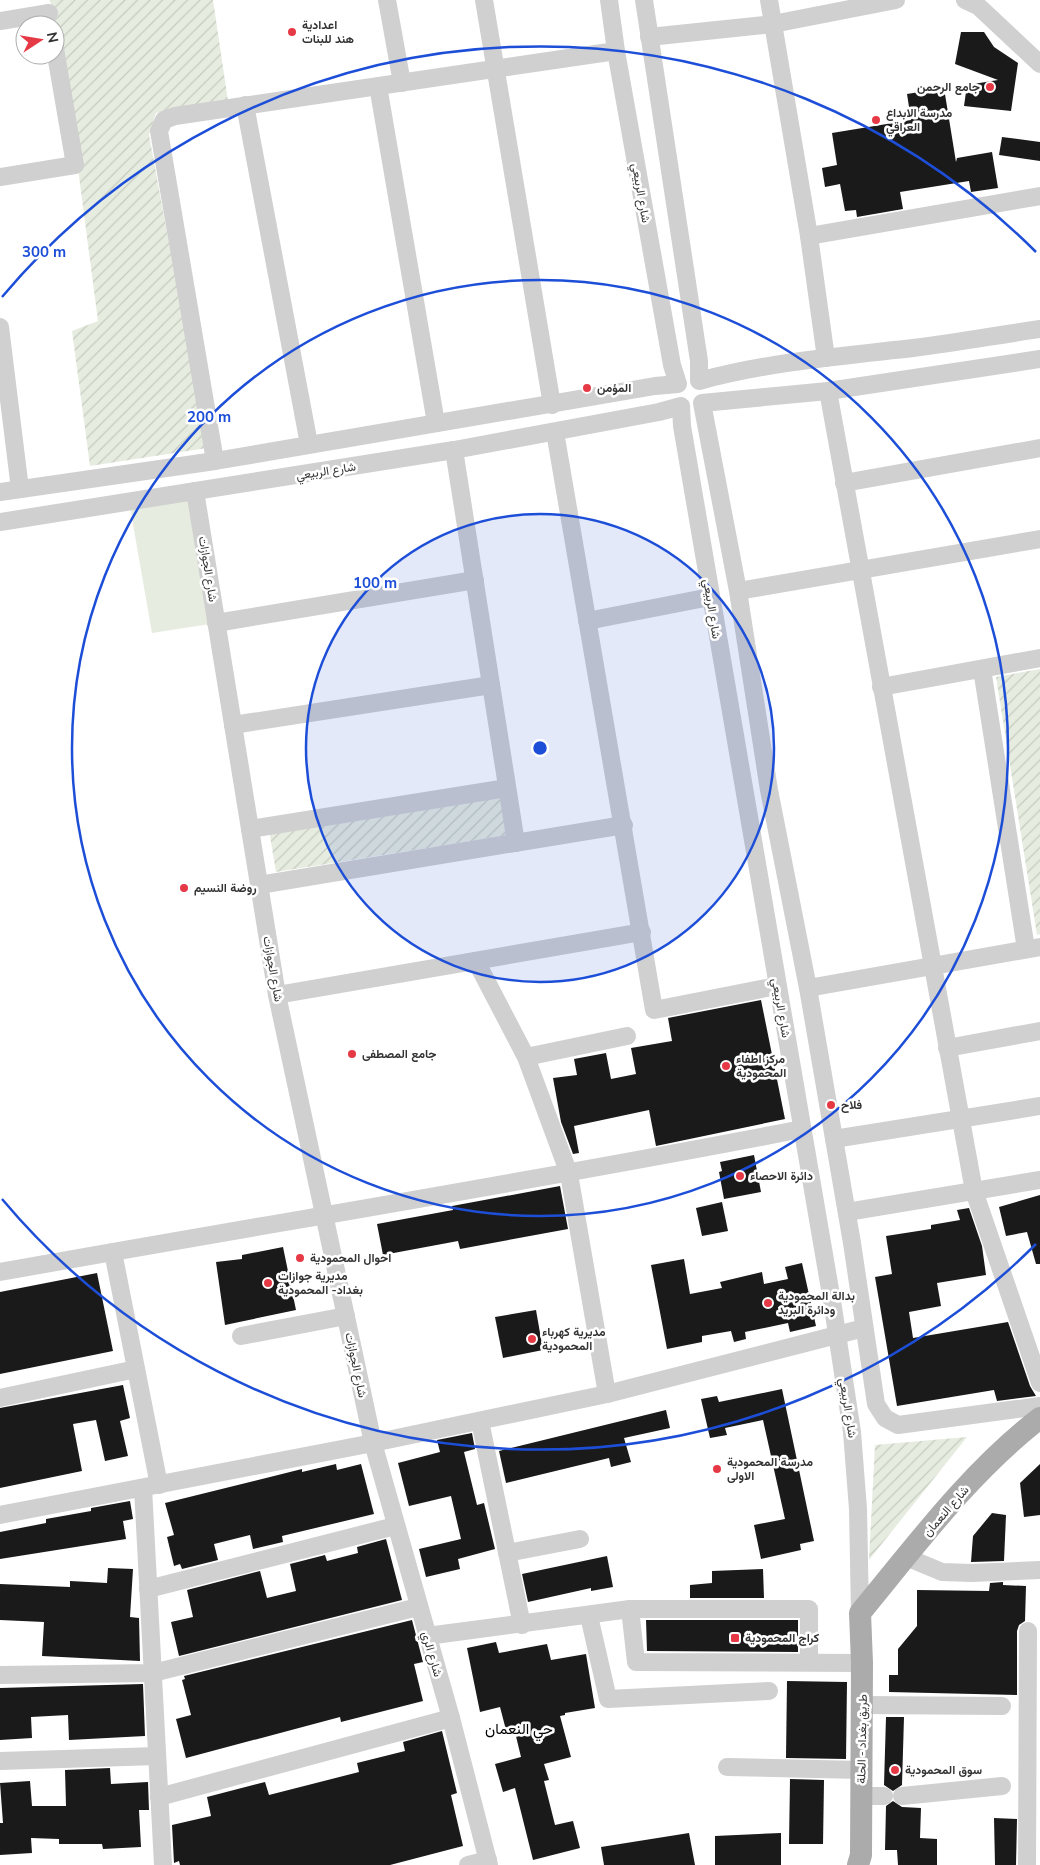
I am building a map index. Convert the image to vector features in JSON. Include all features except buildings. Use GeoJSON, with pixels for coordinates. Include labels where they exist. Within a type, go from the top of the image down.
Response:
{"type":"FeatureCollection","features":[{"type":"Feature","properties":{"kind":"main road","name":"شارع النعمان"},"geometry":{"type":"LineString","coordinates":[[860,1613],[906,1557],[996,1455],[1040,1418]]}},
{"type":"Feature","properties":{"kind":"main road","name":"طريق بغداد - الحلة"},"geometry":{"type":"LineString","coordinates":[[860,1613],[862,1663],[861,1862]]}},
{"type":"Feature","properties":{"kind":"street"},"geometry":{"type":"LineString","coordinates":[[388,0],[402,83]]}},
{"type":"Feature","properties":{"kind":"street"},"geometry":{"type":"LineString","coordinates":[[484,0],[552,405]]}},
{"type":"Feature","properties":{"kind":"street","name":"شارع الربيعي"},"geometry":{"type":"LineString","coordinates":[[608,0],[672,366],[678,384],[674,393],[680,406],[739,769],[837,1334],[856,1470],[860,1613]]}},
{"type":"Feature","properties":{"kind":"street"},"geometry":{"type":"LineString","coordinates":[[644,0],[698,361],[699,381],[705,389],[704,411],[738,591],[772,806],[808,988],[847,1212],[876,1404],[884,1418],[893,1424],[903,1425],[1040,1406]]}},
{"type":"Feature","properties":{"kind":"street"},"geometry":{"type":"LineString","coordinates":[[769,0],[809,236],[826,358]]}},
{"type":"Feature","properties":{"kind":"street"},"geometry":{"type":"LineString","coordinates":[[965,0],[978,6],[1040,64]]}},
{"type":"Feature","properties":{"kind":"street"},"geometry":{"type":"LineString","coordinates":[[649,37],[773,24],[886,1]]}},
{"type":"Feature","properties":{"kind":"street"},"geometry":{"type":"LineString","coordinates":[[0,21],[49,13]]}},
{"type":"Feature","properties":{"kind":"street"},"geometry":{"type":"LineString","coordinates":[[215,461],[159,131],[164,120],[169,117],[245,105],[616,51]]}},
{"type":"Feature","properties":{"kind":"street"},"geometry":{"type":"LineString","coordinates":[[0,177],[75,165],[58,65]]}},
{"type":"Feature","properties":{"kind":"street"},"geometry":{"type":"LineString","coordinates":[[378,86],[436,424]]}},
{"type":"Feature","properties":{"kind":"street"},"geometry":{"type":"LineString","coordinates":[[245,105],[309,444]]}},
{"type":"Feature","properties":{"kind":"street"},"geometry":{"type":"LineString","coordinates":[[809,236],[1040,196]]}},
{"type":"Feature","properties":{"kind":"street"},"geometry":{"type":"LineString","coordinates":[[0,327],[20,489]]}},
{"type":"Feature","properties":{"kind":"street"},"geometry":{"type":"LineString","coordinates":[[0,492],[197,464],[655,386],[678,384],[685,379],[699,381],[720,375],[826,358],[916,347],[1040,328]]}},
{"type":"Feature","properties":{"kind":"street"},"geometry":{"type":"LineString","coordinates":[[682,426],[685,416],[692,412],[700,413],[713,410],[724,402],[828,391],[1040,359]]}},
{"type":"Feature","properties":{"kind":"street"},"geometry":{"type":"LineString","coordinates":[[655,386],[667,378],[672,366],[680,375],[688,376],[695,372],[698,361]]}},
{"type":"Feature","properties":{"kind":"street"},"geometry":{"type":"LineString","coordinates":[[698,361],[708,370],[720,375]]}},
{"type":"Feature","properties":{"kind":"street"},"geometry":{"type":"LineString","coordinates":[[720,375],[712,382],[710,390],[714,397],[724,402]]}},
{"type":"Feature","properties":{"kind":"street"},"geometry":{"type":"LineString","coordinates":[[655,386],[666,391],[669,398],[667,406],[658,412]]}},
{"type":"Feature","properties":{"kind":"street"},"geometry":{"type":"LineString","coordinates":[[828,391],[974,1191],[1040,1383]]}},
{"type":"Feature","properties":{"kind":"street","name":"شارع الربيعي"},"geometry":{"type":"LineString","coordinates":[[0,522],[454,450],[658,412],[680,406],[704,411]]}},
{"type":"Feature","properties":{"kind":"street"},"geometry":{"type":"LineString","coordinates":[[658,412],[672,415],[682,426]]}},
{"type":"Feature","properties":{"kind":"street"},"geometry":{"type":"LineString","coordinates":[[554,432],[624,825],[654,1010],[777,986]]}},
{"type":"Feature","properties":{"kind":"street"},"geometry":{"type":"LineString","coordinates":[[844,483],[1040,448]]}},
{"type":"Feature","properties":{"kind":"street"},"geometry":{"type":"LineString","coordinates":[[454,450],[516,844]]}},
{"type":"Feature","properties":{"kind":"street"},"geometry":{"type":"LineString","coordinates":[[233,458],[225,465],[223,473],[227,480],[238,485]]}},
{"type":"Feature","properties":{"kind":"street"},"geometry":{"type":"LineString","coordinates":[[197,464],[209,468],[212,475],[211,483],[198,490]]}},
{"type":"Feature","properties":{"kind":"street","name":"شارع الجوازات"},"geometry":{"type":"LineString","coordinates":[[198,490],[216,623],[277,996],[373,1443]]}},
{"type":"Feature","properties":{"kind":"street"},"geometry":{"type":"LineString","coordinates":[[738,591],[1040,539]]}},
{"type":"Feature","properties":{"kind":"street"},"geometry":{"type":"LineString","coordinates":[[216,623],[475,580]]}},
{"type":"Feature","properties":{"kind":"street"},"geometry":{"type":"LineString","coordinates":[[588,621],[710,597]]}},
{"type":"Feature","properties":{"kind":"street"},"geometry":{"type":"LineString","coordinates":[[881,687],[1040,658]]}},
{"type":"Feature","properties":{"kind":"street"},"geometry":{"type":"LineString","coordinates":[[808,988],[1033,948],[982,669]]}},
{"type":"Feature","properties":{"kind":"street"},"geometry":{"type":"LineString","coordinates":[[233,725],[491,685]]}},
{"type":"Feature","properties":{"kind":"street"},"geometry":{"type":"LineString","coordinates":[[739,769],[744,780],[752,783],[763,778],[766,768]]}},
{"type":"Feature","properties":{"kind":"street"},"geometry":{"type":"LineString","coordinates":[[250,829],[508,788]]}},
{"type":"Feature","properties":{"kind":"street"},"geometry":{"type":"LineString","coordinates":[[746,810],[750,799],[758,795],[766,797],[772,806]]}},
{"type":"Feature","properties":{"kind":"street"},"geometry":{"type":"LineString","coordinates":[[259,885],[624,825]]}},
{"type":"Feature","properties":{"kind":"street"},"geometry":{"type":"LineString","coordinates":[[277,996],[642,932]]}},
{"type":"Feature","properties":{"kind":"street"},"geometry":{"type":"LineString","coordinates":[[476,961],[526,1057],[569,1174],[607,1394]]}},
{"type":"Feature","properties":{"kind":"street"},"geometry":{"type":"LineString","coordinates":[[948,1048],[1040,1031]]}},
{"type":"Feature","properties":{"kind":"street"},"geometry":{"type":"LineString","coordinates":[[526,1057],[627,1036]]}},
{"type":"Feature","properties":{"kind":"street"},"geometry":{"type":"LineString","coordinates":[[834,1139],[1040,1106]]}},
{"type":"Feature","properties":{"kind":"street"},"geometry":{"type":"LineString","coordinates":[[0,1272],[324,1214],[569,1174],[802,1129]]}},
{"type":"Feature","properties":{"kind":"street"},"geometry":{"type":"LineString","coordinates":[[847,1212],[1040,1180]]}},
{"type":"Feature","properties":{"kind":"street"},"geometry":{"type":"LineString","coordinates":[[113,1252],[136,1369],[151,1486],[148,1589],[163,1865]]}},
{"type":"Feature","properties":{"kind":"street"},"geometry":{"type":"LineString","coordinates":[[240,1336],[346,1316]]}},
{"type":"Feature","properties":{"kind":"street"},"geometry":{"type":"LineString","coordinates":[[0,1515],[373,1443],[607,1394],[864,1328]]}},
{"type":"Feature","properties":{"kind":"street"},"geometry":{"type":"LineString","coordinates":[[0,1398],[136,1369]]}},
{"type":"Feature","properties":{"kind":"street"},"geometry":{"type":"LineString","coordinates":[[480,1420],[522,1625]]}},
{"type":"Feature","properties":{"kind":"street","name":"شارع الري"},"geometry":{"type":"LineString","coordinates":[[373,1443],[451,1718],[488,1862]]}},
{"type":"Feature","properties":{"kind":"street"},"geometry":{"type":"LineString","coordinates":[[148,1589],[395,1526]]}},
{"type":"Feature","properties":{"kind":"street"},"geometry":{"type":"LineString","coordinates":[[507,1553],[580,1539]]}},
{"type":"Feature","properties":{"kind":"street"},"geometry":{"type":"LineString","coordinates":[[906,1557],[942,1572],[972,1574],[1040,1570]]}},
{"type":"Feature","properties":{"kind":"street"},"geometry":{"type":"LineString","coordinates":[[0,1674],[153,1673],[418,1607]]}},
{"type":"Feature","properties":{"kind":"street"},"geometry":{"type":"LineString","coordinates":[[427,1636],[522,1625],[630,1609],[809,1609],[809,1662]]}},
{"type":"Feature","properties":{"kind":"street"},"geometry":{"type":"LineString","coordinates":[[630,1609],[636,1662],[862,1663]]}},
{"type":"Feature","properties":{"kind":"street"},"geometry":{"type":"LineString","coordinates":[[597,1615],[608,1699],[769,1692]]}},
{"type":"Feature","properties":{"kind":"street"},"geometry":{"type":"LineString","coordinates":[[1027,1865],[1034,1701],[1028,1631]]}},
{"type":"Feature","properties":{"kind":"street"},"geometry":{"type":"LineString","coordinates":[[862,1705],[1002,1706]]}},
{"type":"Feature","properties":{"kind":"street"},"geometry":{"type":"LineString","coordinates":[[160,1797],[451,1718]]}},
{"type":"Feature","properties":{"kind":"street"},"geometry":{"type":"LineString","coordinates":[[0,1761],[157,1756]]}},
{"type":"Feature","properties":{"kind":"street"},"geometry":{"type":"LineString","coordinates":[[727,1767],[861,1770]]}},
{"type":"Feature","properties":{"kind":"street"},"geometry":{"type":"LineString","coordinates":[[902,1796],[1002,1786]]}},
{"type":"Feature","properties":{"kind":"street"},"geometry":{"type":"LineString","coordinates":[[861,1796],[884,1796]]}},
{"type":"Feature","properties":{"kind":"street"},"geometry":{"type":"LineString","coordinates":[[468,1865],[488,1862]]}},
{"type":"Feature","properties":{"kind":"shaded area"},"geometry":{"type":"Polygon","coordinates":[[[50,0],[213,0],[228,101],[156,113],[149,135],[207,448],[90,466],[72,331],[98,321],[77,161],[61,65],[65,65],[65,15],[53,15],[50,0]]]}},
{"type":"Feature","properties":{"kind":"shaded area"},"geometry":{"type":"Polygon","coordinates":[[[195,491],[216,623],[152,633],[130,507],[195,491]]]}},
{"type":"Feature","properties":{"kind":"shaded area"},"geometry":{"type":"Polygon","coordinates":[[[1040,669],[1040,934],[1037,935],[996,677],[1040,669]]]}},
{"type":"Feature","properties":{"kind":"shaded area"},"geometry":{"type":"Polygon","coordinates":[[[503,793],[510,835],[276,872],[269,830],[503,793]]]}},
{"type":"Feature","properties":{"kind":"shaded area"},"geometry":{"type":"Polygon","coordinates":[[[967,1437],[869,1560],[875,1445],[967,1437]]]}},
{"type":"Feature","properties":{"kind":"place","name":"اعدادية هند للبنات"},"geometry":{"type":"Point","coordinates":[292,32]}},
{"type":"Feature","properties":{"kind":"place","name":"جامع الرحمن"},"geometry":{"type":"Point","coordinates":[990,87]}},
{"type":"Feature","properties":{"kind":"place","name":"مدرسة الابداع العراقي"},"geometry":{"type":"Point","coordinates":[876,120]}},
{"type":"Feature","properties":{"kind":"place","name":"المؤمن"},"geometry":{"type":"Point","coordinates":[587,388]}},
{"type":"Feature","properties":{"kind":"place","name":"روضة النسيم"},"geometry":{"type":"Point","coordinates":[184,888]}},
{"type":"Feature","properties":{"kind":"place","name":"جامع المصطفى"},"geometry":{"type":"Point","coordinates":[352,1054]}},
{"type":"Feature","properties":{"kind":"place","name":"مركز اطفاء المحمودية"},"geometry":{"type":"Point","coordinates":[726,1066]}},
{"type":"Feature","properties":{"kind":"place","name":"فلاح"},"geometry":{"type":"Point","coordinates":[831,1105]}},
{"type":"Feature","properties":{"kind":"place","name":"دائرة الاحصاء"},"geometry":{"type":"Point","coordinates":[740,1176]}},
{"type":"Feature","properties":{"kind":"place","name":"احوال المحمودية"},"geometry":{"type":"Point","coordinates":[300,1258]}},
{"type":"Feature","properties":{"kind":"place","name":"مديرية جوازات بغداد- المحمودية"},"geometry":{"type":"Point","coordinates":[268,1283]}},
{"type":"Feature","properties":{"kind":"place","name":"بدالة المحمودية ودائرة البريد"},"geometry":{"type":"Point","coordinates":[768,1303]}},
{"type":"Feature","properties":{"kind":"place","name":"مديرية كهرباء المحمودية"},"geometry":{"type":"Point","coordinates":[532,1339]}},
{"type":"Feature","properties":{"kind":"place","name":"مدرسة المحمودية الاولى"},"geometry":{"type":"Point","coordinates":[717,1469]}},
{"type":"Feature","properties":{"kind":"place","name":"كراج المحمودية"},"geometry":{"type":"Point","coordinates":[735,1638]}},
{"type":"Feature","properties":{"kind":"place","name":"سوق المحمودية"},"geometry":{"type":"Point","coordinates":[895,1770]}},
{"type":"Feature","properties":{"kind":"district","name":"حي النعمان"},"geometry":{"type":"Point","coordinates":[519,1729]}}]}
